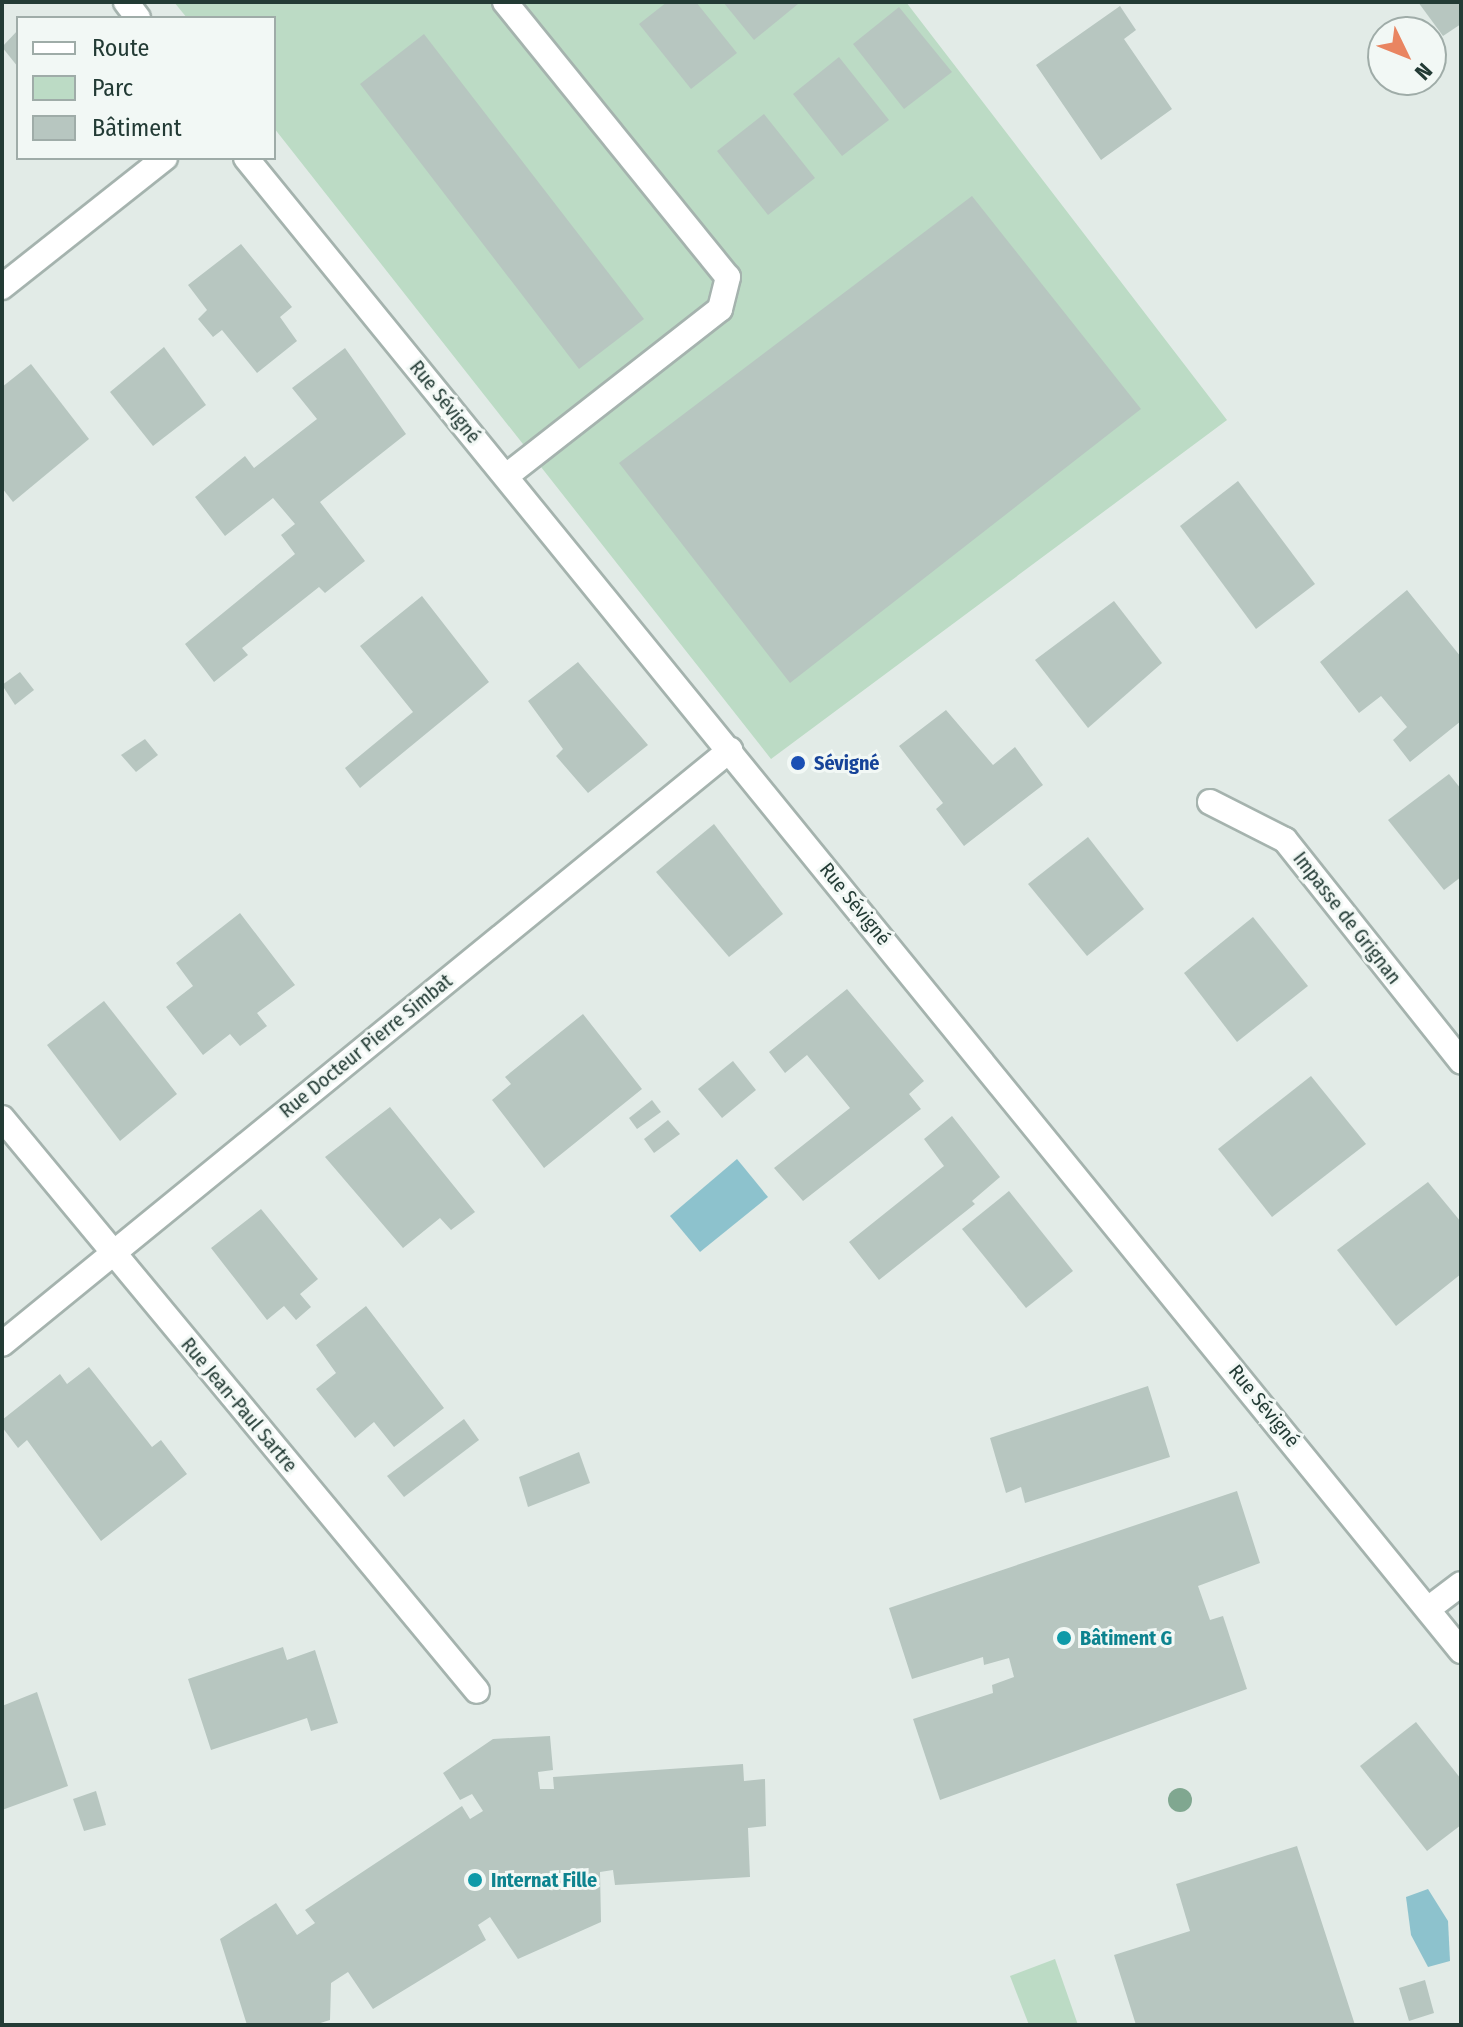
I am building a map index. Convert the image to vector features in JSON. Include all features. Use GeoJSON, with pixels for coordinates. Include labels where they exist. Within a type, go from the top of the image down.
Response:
{"type":"FeatureCollection","features":[{"type":"Feature","properties":{"kind":"street"},"geometry":{"type":"LineString","coordinates":[[505,2],[728,277],[720,309],[506,476]]}},
{"type":"Feature","properties":{"kind":"street"},"geometry":{"type":"LineString","coordinates":[[2,287],[162,160]]}},
{"type":"Feature","properties":{"kind":"street","name":"Rue Sévigné"},"geometry":{"type":"LineString","coordinates":[[248,160],[1461,1651]]}},
{"type":"Feature","properties":{"kind":"street","name":"Rue Docteur Pierre Simbat"},"geometry":{"type":"LineString","coordinates":[[2,1344],[112,1251],[730,750]]}},
{"type":"Feature","properties":{"kind":"street","name":"Impasse de Grignan"},"geometry":{"type":"LineString","coordinates":[[1210,802],[1285,840],[1461,1061]]}},
{"type":"Feature","properties":{"kind":"street","name":"Rue Jean-Paul Sartre"},"geometry":{"type":"LineString","coordinates":[[2,1118],[477,1691]]}},
{"type":"Feature","properties":{"kind":"street"},"geometry":{"type":"LineString","coordinates":[[1428,1609],[1461,1584]]}},
{"type":"Feature","properties":{"kind":"green space"},"geometry":{"type":"Polygon","coordinates":[[[174,2],[906,2],[1227,420],[771,759],[276,131],[276,16],[185,16],[174,2]]]}},
{"type":"Feature","properties":{"kind":"green space"},"geometry":{"type":"Polygon","coordinates":[[[1055,1959],[1078,2025],[1029,2025],[1010,1976],[1055,1959]]]}},
{"type":"Feature","properties":{"kind":"water"},"geometry":{"type":"Polygon","coordinates":[[[737,1159],[768,1197],[700,1252],[670,1216],[737,1159]]]}},
{"type":"Feature","properties":{"kind":"water"},"geometry":{"type":"Polygon","coordinates":[[[1428,1889],[1448,1921],[1450,1961],[1428,1967],[1411,1935],[1406,1897],[1428,1889]]]}},
{"type":"Feature","properties":{"kind":"building"},"geometry":{"type":"Polygon","coordinates":[[[667,2],[696,2],[737,53],[691,89],[639,24],[667,2]]]}},
{"type":"Feature","properties":{"kind":"building"},"geometry":{"type":"Polygon","coordinates":[[[723,2],[796,2],[798,4],[754,40],[723,2]]]}},
{"type":"Feature","properties":{"kind":"building"},"geometry":{"type":"Polygon","coordinates":[[[1418,2],[1461,2],[1461,24],[1447,33],[1447,16],[1428,16],[1418,2]]]}},
{"type":"Feature","properties":{"kind":"building"},"geometry":{"type":"Polygon","coordinates":[[[1120,6],[1136,30],[1124,39],[1172,109],[1101,160],[1036,65],[1120,6]]]}},
{"type":"Feature","properties":{"kind":"building"},"geometry":{"type":"Polygon","coordinates":[[[899,7],[952,72],[904,109],[853,44],[899,7]]]}},
{"type":"Feature","properties":{"kind":"building"},"geometry":{"type":"Polygon","coordinates":[[[16,32],[16,64],[2,47],[16,32]]]}},
{"type":"Feature","properties":{"kind":"building"},"geometry":{"type":"Polygon","coordinates":[[[424,34],[644,319],[579,369],[360,84],[424,34]]]}},
{"type":"Feature","properties":{"kind":"building"},"geometry":{"type":"Polygon","coordinates":[[[839,57],[889,120],[842,156],[793,94],[839,57]]]}},
{"type":"Feature","properties":{"kind":"building"},"geometry":{"type":"Polygon","coordinates":[[[764,114],[815,178],[768,215],[717,151],[764,114]]]}},
{"type":"Feature","properties":{"kind":"building"},"geometry":{"type":"Polygon","coordinates":[[[972,196],[1141,409],[790,683],[619,463],[972,196]]]}},
{"type":"Feature","properties":{"kind":"building"},"geometry":{"type":"Polygon","coordinates":[[[241,244],[292,307],[280,317],[297,341],[257,373],[222,330],[213,337],[198,319],[207,310],[188,285],[241,244]]]}},
{"type":"Feature","properties":{"kind":"building"},"geometry":{"type":"Polygon","coordinates":[[[164,347],[206,405],[153,446],[110,392],[164,347]]]}},
{"type":"Feature","properties":{"kind":"building"},"geometry":{"type":"Polygon","coordinates":[[[345,348],[406,434],[320,502],[365,561],[325,593],[319,587],[242,648],[248,655],[214,682],[185,644],[295,554],[281,535],[295,524],[273,498],[225,536],[195,497],[245,456],[254,468],[317,419],[292,388],[345,348]]]}},
{"type":"Feature","properties":{"kind":"building"},"geometry":{"type":"Polygon","coordinates":[[[31,364],[89,439],[13,502],[2,488],[2,387],[31,364]]]}},
{"type":"Feature","properties":{"kind":"building"},"geometry":{"type":"Polygon","coordinates":[[[1238,481],[1315,584],[1256,629],[1180,526],[1238,481]]]}},
{"type":"Feature","properties":{"kind":"building"},"geometry":{"type":"Polygon","coordinates":[[[1407,590],[1461,657],[1461,721],[1410,762],[1393,740],[1407,727],[1381,696],[1359,713],[1320,662],[1407,590]]]}},
{"type":"Feature","properties":{"kind":"building"},"geometry":{"type":"Polygon","coordinates":[[[422,596],[489,682],[360,788],[345,768],[413,712],[360,646],[422,596]]]}},
{"type":"Feature","properties":{"kind":"building"},"geometry":{"type":"Polygon","coordinates":[[[1114,601],[1162,663],[1088,728],[1035,660],[1114,601]]]}},
{"type":"Feature","properties":{"kind":"building"},"geometry":{"type":"Polygon","coordinates":[[[578,662],[648,745],[588,793],[556,756],[563,749],[528,701],[578,662]]]}},
{"type":"Feature","properties":{"kind":"building"},"geometry":{"type":"Polygon","coordinates":[[[20,672],[34,690],[15,705],[2,685],[20,672]]]}},
{"type":"Feature","properties":{"kind":"building"},"geometry":{"type":"Polygon","coordinates":[[[946,710],[993,765],[1015,747],[1043,785],[964,846],[936,809],[943,803],[899,746],[946,710]]]}},
{"type":"Feature","properties":{"kind":"building"},"geometry":{"type":"Polygon","coordinates":[[[145,739],[158,755],[136,772],[121,755],[145,739]]]}},
{"type":"Feature","properties":{"kind":"building"},"geometry":{"type":"Polygon","coordinates":[[[1449,774],[1461,789],[1461,877],[1444,890],[1388,820],[1449,774]]]}},
{"type":"Feature","properties":{"kind":"building"},"geometry":{"type":"Polygon","coordinates":[[[714,824],[783,914],[729,957],[656,872],[714,824]]]}},
{"type":"Feature","properties":{"kind":"building"},"geometry":{"type":"Polygon","coordinates":[[[1088,837],[1144,909],[1087,956],[1028,884],[1088,837]]]}},
{"type":"Feature","properties":{"kind":"building"},"geometry":{"type":"Polygon","coordinates":[[[240,913],[295,985],[257,1013],[267,1026],[240,1046],[230,1034],[203,1055],[166,1007],[193,986],[176,963],[240,913]]]}},
{"type":"Feature","properties":{"kind":"building"},"geometry":{"type":"Polygon","coordinates":[[[1253,917],[1308,986],[1237,1042],[1184,973],[1253,917]]]}},
{"type":"Feature","properties":{"kind":"building"},"geometry":{"type":"Polygon","coordinates":[[[847,989],[924,1081],[909,1094],[921,1109],[803,1201],[774,1168],[850,1108],[807,1055],[785,1073],[769,1052],[847,989]]]}},
{"type":"Feature","properties":{"kind":"building"},"geometry":{"type":"Polygon","coordinates":[[[104,1001],[177,1094],[120,1141],[47,1045],[104,1001]]]}},
{"type":"Feature","properties":{"kind":"building"},"geometry":{"type":"Polygon","coordinates":[[[583,1014],[642,1089],[544,1168],[492,1100],[511,1084],[505,1077],[583,1014]]]}},
{"type":"Feature","properties":{"kind":"building"},"geometry":{"type":"Polygon","coordinates":[[[733,1061],[756,1090],[722,1118],[698,1089],[733,1061]]]}},
{"type":"Feature","properties":{"kind":"building"},"geometry":{"type":"Polygon","coordinates":[[[1311,1076],[1366,1144],[1272,1217],[1218,1149],[1311,1076]]]}},
{"type":"Feature","properties":{"kind":"building"},"geometry":{"type":"Polygon","coordinates":[[[652,1100],[661,1112],[637,1129],[629,1118],[652,1100]]]}},
{"type":"Feature","properties":{"kind":"building"},"geometry":{"type":"Polygon","coordinates":[[[390,1107],[475,1212],[451,1230],[440,1218],[403,1248],[325,1157],[390,1107]]]}},
{"type":"Feature","properties":{"kind":"building"},"geometry":{"type":"Polygon","coordinates":[[[952,1116],[1000,1177],[972,1201],[975,1204],[879,1280],[849,1242],[944,1166],[924,1139],[952,1116]]]}},
{"type":"Feature","properties":{"kind":"building"},"geometry":{"type":"Polygon","coordinates":[[[668,1120],[680,1134],[654,1153],[644,1139],[668,1120]]]}},
{"type":"Feature","properties":{"kind":"building"},"geometry":{"type":"Polygon","coordinates":[[[1428,1182],[1461,1222],[1461,1274],[1396,1326],[1337,1250],[1428,1182]]]}},
{"type":"Feature","properties":{"kind":"building"},"geometry":{"type":"Polygon","coordinates":[[[1009,1191],[1073,1271],[1026,1308],[962,1229],[1009,1191]]]}},
{"type":"Feature","properties":{"kind":"building"},"geometry":{"type":"Polygon","coordinates":[[[261,1209],[318,1279],[300,1294],[311,1307],[296,1320],[284,1306],[267,1320],[211,1248],[261,1209]]]}},
{"type":"Feature","properties":{"kind":"building"},"geometry":{"type":"Polygon","coordinates":[[[366,1306],[444,1408],[394,1447],[374,1422],[355,1438],[316,1389],[336,1373],[316,1345],[366,1306]]]}},
{"type":"Feature","properties":{"kind":"building"},"geometry":{"type":"Polygon","coordinates":[[[89,1367],[152,1447],[161,1440],[187,1474],[101,1541],[27,1440],[18,1448],[2,1427],[2,1420],[60,1374],[67,1384],[89,1367]]]}},
{"type":"Feature","properties":{"kind":"building"},"geometry":{"type":"Polygon","coordinates":[[[1148,1386],[1170,1457],[1025,1503],[1021,1487],[1006,1493],[990,1438],[1148,1386]]]}},
{"type":"Feature","properties":{"kind":"building"},"geometry":{"type":"Polygon","coordinates":[[[464,1419],[479,1440],[404,1497],[387,1476],[464,1419]]]}},
{"type":"Feature","properties":{"kind":"building"},"geometry":{"type":"Polygon","coordinates":[[[579,1452],[590,1483],[528,1507],[519,1477],[579,1452]]]}},
{"type":"Feature","properties":{"kind":"building","name":"Bâtiment G"},"geometry":{"type":"Polygon","coordinates":[[[1237,1491],[1260,1563],[1198,1586],[1210,1620],[1223,1616],[1247,1689],[940,1800],[913,1719],[993,1693],[992,1685],[1014,1677],[1009,1658],[984,1665],[983,1657],[912,1679],[889,1608],[1237,1491]]]}},
{"type":"Feature","properties":{"kind":"building"},"geometry":{"type":"Polygon","coordinates":[[[283,1647],[287,1660],[315,1650],[338,1723],[311,1731],[307,1718],[211,1750],[188,1679],[283,1647]]]}},
{"type":"Feature","properties":{"kind":"building"},"geometry":{"type":"Polygon","coordinates":[[[37,1692],[68,1786],[2,1810],[2,1706],[37,1692]]]}},
{"type":"Feature","properties":{"kind":"building"},"geometry":{"type":"Polygon","coordinates":[[[1416,1722],[1461,1779],[1461,1825],[1427,1851],[1360,1766],[1416,1722]]]}},
{"type":"Feature","properties":{"kind":"building","name":"Internat Fille"},"geometry":{"type":"Polygon","coordinates":[[[550,1736],[553,1770],[538,1772],[540,1789],[554,1789],[553,1777],[743,1764],[744,1781],[765,1779],[766,1826],[748,1828],[750,1877],[615,1885],[613,1870],[600,1872],[601,1922],[518,1959],[490,1917],[478,1925],[486,1940],[373,2009],[348,1972],[331,1983],[330,2020],[314,2025],[247,2025],[220,1939],[276,1903],[297,1935],[315,1923],[305,1910],[462,1806],[470,1819],[483,1811],[472,1794],[460,1800],[443,1773],[493,1739],[550,1736]]]}},
{"type":"Feature","properties":{"kind":"building"},"geometry":{"type":"Polygon","coordinates":[[[96,1791],[106,1825],[84,1831],[73,1799],[96,1791]]]}},
{"type":"Feature","properties":{"kind":"building"},"geometry":{"type":"Polygon","coordinates":[[[1297,1846],[1355,2025],[1136,2025],[1114,1955],[1190,1931],[1176,1884],[1297,1846]]]}},
{"type":"Feature","properties":{"kind":"building"},"geometry":{"type":"Polygon","coordinates":[[[1425,1980],[1434,2013],[1409,2021],[1399,1988],[1425,1980]]]}},
{"type":"Feature","properties":{"kind":"place","name":"Sévigné"},"geometry":{"type":"Point","coordinates":[798,763]}},
{"type":"Feature","properties":{"kind":"place","name":"Bâtiment G"},"geometry":{"type":"Point","coordinates":[1064,1638]}},
{"type":"Feature","properties":{"kind":"place","name":"Internat Fille"},"geometry":{"type":"Point","coordinates":[475,1880]}}]}
